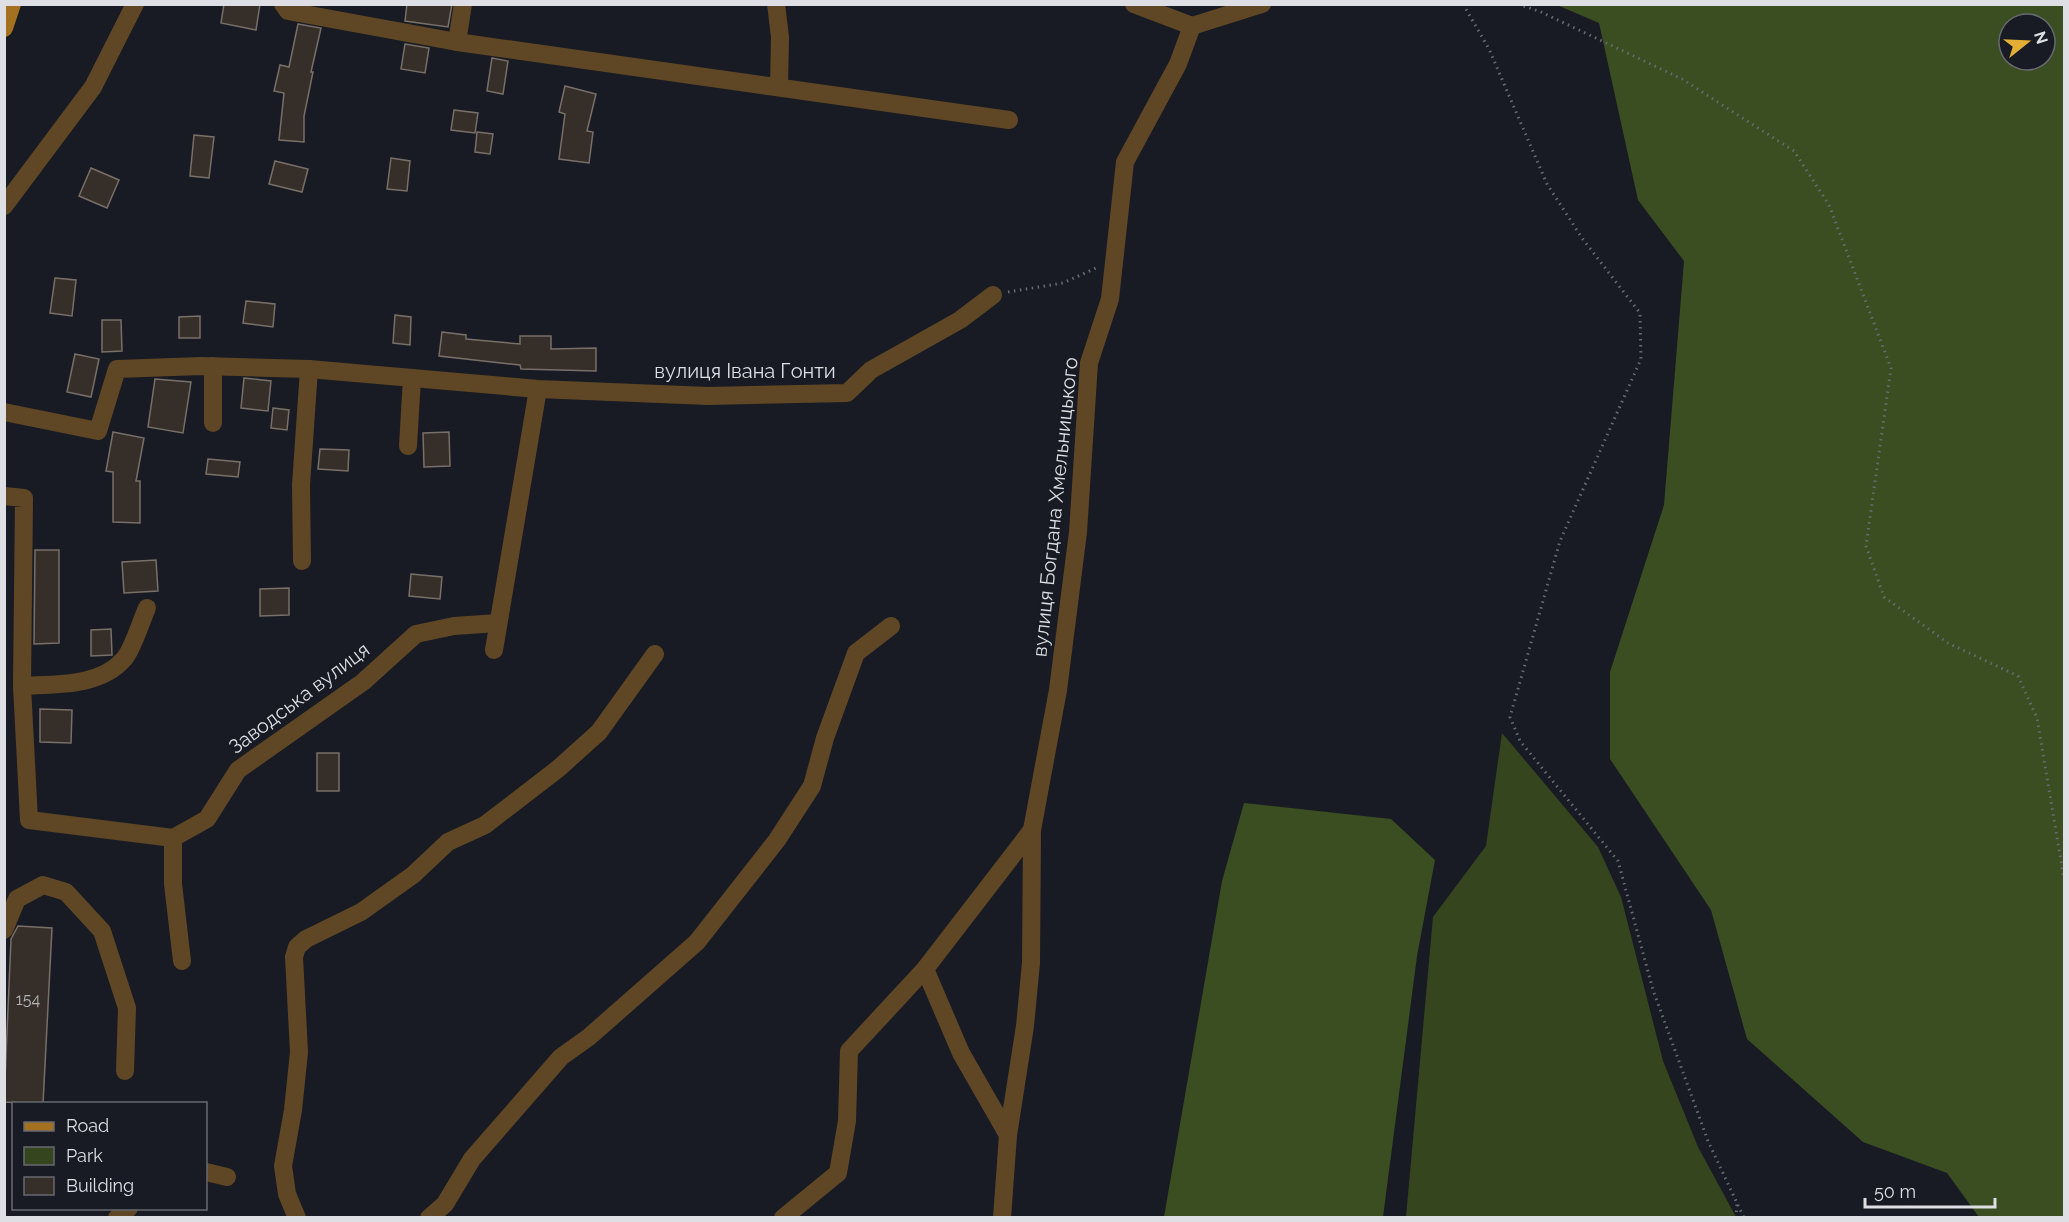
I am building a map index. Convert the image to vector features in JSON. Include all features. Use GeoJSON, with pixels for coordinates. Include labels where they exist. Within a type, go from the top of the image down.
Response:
{"type":"FeatureCollection","features":[{"type":"Feature","properties":{"kind":"main road"},"geometry":{"type":"LineString","coordinates":[[4,28],[12,4]]}},
{"type":"Feature","properties":{"kind":"street"},"geometry":{"type":"LineString","coordinates":[[5,204],[93,87],[135,4]]}},
{"type":"Feature","properties":{"kind":"street"},"geometry":{"type":"LineString","coordinates":[[283,4],[288,11],[457,42],[1010,120]]}},
{"type":"Feature","properties":{"kind":"street"},"geometry":{"type":"LineString","coordinates":[[457,42],[463,4]]}},
{"type":"Feature","properties":{"kind":"street"},"geometry":{"type":"LineString","coordinates":[[776,4],[780,37],[779,87]]}},
{"type":"Feature","properties":{"kind":"street"},"geometry":{"type":"LineString","coordinates":[[1134,4],[1192,26],[1262,4]]}},
{"type":"Feature","properties":{"kind":"street","name":"вулиця Богдана Хмельницького"},"geometry":{"type":"LineString","coordinates":[[1002,1218],[1008,1136],[1025,1026],[1031,963],[1032,830],[1058,690],[1078,532],[1089,363],[1110,299],[1125,162],[1178,64],[1192,26]]}},
{"type":"Feature","properties":{"kind":"street","name":"вулиця Івана Гонти"},"geometry":{"type":"LineString","coordinates":[[4,412],[98,431],[117,369],[213,366],[309,369],[537,390],[708,396],[847,393],[871,370],[960,320],[993,295]]}},
{"type":"Feature","properties":{"kind":"street"},"geometry":{"type":"LineString","coordinates":[[213,366],[213,423]]}},
{"type":"Feature","properties":{"kind":"street"},"geometry":{"type":"LineString","coordinates":[[302,561],[302,485],[309,369]]}},
{"type":"Feature","properties":{"kind":"street"},"geometry":{"type":"LineString","coordinates":[[408,446],[412,378]]}},
{"type":"Feature","properties":{"kind":"street"},"geometry":{"type":"LineString","coordinates":[[494,650],[537,390]]}},
{"type":"Feature","properties":{"kind":"street"},"geometry":{"type":"LineString","coordinates":[[4,496],[24,498],[22,686],[29,820],[173,838],[174,884],[182,961]]}},
{"type":"Feature","properties":{"kind":"street"},"geometry":{"type":"LineString","coordinates":[[22,686],[78,682],[99,677],[124,659],[147,608]]}},
{"type":"Feature","properties":{"kind":"street","name":"Заводська вулиця"},"geometry":{"type":"LineString","coordinates":[[173,838],[207,819],[238,770],[363,682],[416,634],[454,626],[498,623]]}},
{"type":"Feature","properties":{"kind":"street"},"geometry":{"type":"LineString","coordinates":[[429,1218],[445,1204],[472,1159],[561,1057],[589,1037],[697,942],[777,840],[812,786],[825,738],[856,653],[891,626]]}},
{"type":"Feature","properties":{"kind":"street"},"geometry":{"type":"LineString","coordinates":[[297,1218],[287,1194],[283,1166],[293,1110],[299,1052],[294,957],[297,947],[316,932],[361,912],[413,876],[448,842],[485,825],[559,768],[599,732],[655,654]]}},
{"type":"Feature","properties":{"kind":"street","name":"вулиця Богдана Хмельницького"},"geometry":{"type":"LineString","coordinates":[[783,1218],[838,1173],[847,1121],[849,1051],[925,969],[1032,830]]}},
{"type":"Feature","properties":{"kind":"street"},"geometry":{"type":"LineString","coordinates":[[4,930],[17,898],[43,885],[66,892],[102,931],[127,1008],[125,1071]]}},
{"type":"Feature","properties":{"kind":"street"},"geometry":{"type":"LineString","coordinates":[[925,969],[961,1053],[1008,1136]]}},
{"type":"Feature","properties":{"kind":"street"},"geometry":{"type":"LineString","coordinates":[[207,1172],[227,1177]]}},
{"type":"Feature","properties":{"kind":"path"},"geometry":{"type":"LineString","coordinates":[[1463,4],[1489,50],[1547,184],[1582,238],[1640,313],[1641,359],[1560,541],[1510,717],[1520,741],[1618,861],[1653,990],[1708,1141],[1744,1218]]}},
{"type":"Feature","properties":{"kind":"path"},"geometry":{"type":"LineString","coordinates":[[1518,4],[1541,12],[1682,79],[1794,151],[1829,205],[1891,368],[1866,546],[1884,597],[1948,643],[2018,676],[2037,718],[2064,879]]}},
{"type":"Feature","properties":{"kind":"path"},"geometry":{"type":"LineString","coordinates":[[993,295],[1063,284],[1084,276],[1115,255]]}},
{"type":"Feature","properties":{"kind":"path"},"geometry":{"type":"LineString","coordinates":[[1736,1218],[1737,1202]]}},
{"type":"Feature","properties":{"kind":"green space"},"geometry":{"type":"Polygon","coordinates":[[[1557,5],[2064,5],[2064,1217],[1979,1217],[1947,1173],[1863,1142],[1747,1039],[1711,910],[1610,759],[1610,672],[1664,505],[1684,261],[1638,200],[1599,23],[1557,5]]]}},
{"type":"Feature","properties":{"kind":"green space"},"geometry":{"type":"Polygon","coordinates":[[[1502,733],[1598,847],[1621,897],[1663,1061],[1698,1147],[1736,1217],[1406,1217],[1433,917],[1486,846],[1502,733]]]}},
{"type":"Feature","properties":{"kind":"green space"},"geometry":{"type":"Polygon","coordinates":[[[1244,803],[1391,819],[1435,860],[1417,956],[1383,1217],[1164,1217],[1222,881],[1244,803]]]}},
{"type":"Feature","properties":{"kind":"building"},"geometry":{"type":"Polygon","coordinates":[[[224,4],[260,4],[256,30],[221,23],[224,4]]]}},
{"type":"Feature","properties":{"kind":"building"},"geometry":{"type":"Polygon","coordinates":[[[407,4],[452,4],[448,27],[405,21],[407,4]]]}},
{"type":"Feature","properties":{"kind":"building"},"geometry":{"type":"Polygon","coordinates":[[[298,24],[321,28],[304,116],[304,142],[279,140],[284,93],[274,91],[280,65],[289,67],[298,24]]]}},
{"type":"Feature","properties":{"kind":"building"},"geometry":{"type":"Polygon","coordinates":[[[405,44],[429,48],[425,73],[401,69],[405,44]]]}},
{"type":"Feature","properties":{"kind":"building"},"geometry":{"type":"Polygon","coordinates":[[[492,58],[508,61],[503,94],[487,91],[492,58]]]}},
{"type":"Feature","properties":{"kind":"building"},"geometry":{"type":"Polygon","coordinates":[[[565,86],[596,94],[587,131],[593,132],[589,163],[559,159],[565,114],[559,112],[565,86]]]}},
{"type":"Feature","properties":{"kind":"building"},"geometry":{"type":"Polygon","coordinates":[[[454,110],[478,113],[475,133],[451,130],[454,110]]]}},
{"type":"Feature","properties":{"kind":"building"},"geometry":{"type":"Polygon","coordinates":[[[477,132],[493,134],[490,154],[475,152],[477,132]]]}},
{"type":"Feature","properties":{"kind":"building"},"geometry":{"type":"Polygon","coordinates":[[[194,135],[214,137],[209,178],[190,176],[194,135]]]}},
{"type":"Feature","properties":{"kind":"building"},"geometry":{"type":"Polygon","coordinates":[[[391,158],[410,161],[407,191],[387,189],[391,158]]]}},
{"type":"Feature","properties":{"kind":"building"},"geometry":{"type":"Polygon","coordinates":[[[275,161],[308,169],[302,192],[269,184],[275,161]]]}},
{"type":"Feature","properties":{"kind":"building"},"geometry":{"type":"Polygon","coordinates":[[[91,168],[119,180],[107,208],[79,196],[91,168]]]}},
{"type":"Feature","properties":{"kind":"building"},"geometry":{"type":"Polygon","coordinates":[[[55,278],[76,280],[72,316],[50,313],[55,278]]]}},
{"type":"Feature","properties":{"kind":"building"},"geometry":{"type":"Polygon","coordinates":[[[246,301],[275,304],[273,327],[243,323],[246,301]]]}},
{"type":"Feature","properties":{"kind":"building"},"geometry":{"type":"Polygon","coordinates":[[[395,315],[411,317],[410,345],[393,343],[395,315]]]}},
{"type":"Feature","properties":{"kind":"building"},"geometry":{"type":"Polygon","coordinates":[[[200,316],[200,338],[179,338],[179,317],[200,316]]]}},
{"type":"Feature","properties":{"kind":"building"},"geometry":{"type":"Polygon","coordinates":[[[102,320],[121,320],[122,351],[102,352],[102,320]]]}},
{"type":"Feature","properties":{"kind":"building"},"geometry":{"type":"Polygon","coordinates":[[[442,332],[466,335],[466,339],[520,344],[520,336],[551,336],[551,349],[596,348],[596,371],[521,369],[520,365],[439,356],[442,332]]]}},
{"type":"Feature","properties":{"kind":"building"},"geometry":{"type":"Polygon","coordinates":[[[75,354],[99,359],[91,397],[67,392],[75,354]]]}},
{"type":"Feature","properties":{"kind":"building"},"geometry":{"type":"Polygon","coordinates":[[[244,378],[271,381],[268,411],[241,408],[244,378]]]}},
{"type":"Feature","properties":{"kind":"building"},"geometry":{"type":"Polygon","coordinates":[[[155,379],[191,382],[183,433],[148,427],[155,379]]]}},
{"type":"Feature","properties":{"kind":"building"},"geometry":{"type":"Polygon","coordinates":[[[273,408],[289,410],[287,430],[271,428],[273,408]]]}},
{"type":"Feature","properties":{"kind":"building"},"geometry":{"type":"Polygon","coordinates":[[[113,432],[144,438],[136,481],[140,481],[140,523],[113,522],[113,472],[106,471],[113,432]]]}},
{"type":"Feature","properties":{"kind":"building"},"geometry":{"type":"Polygon","coordinates":[[[449,432],[450,466],[424,467],[423,433],[449,432]]]}},
{"type":"Feature","properties":{"kind":"building"},"geometry":{"type":"Polygon","coordinates":[[[320,449],[349,450],[348,471],[318,469],[320,449]]]}},
{"type":"Feature","properties":{"kind":"building"},"geometry":{"type":"Polygon","coordinates":[[[208,459],[240,462],[238,477],[206,474],[208,459]]]}},
{"type":"Feature","properties":{"kind":"building"},"geometry":{"type":"Polygon","coordinates":[[[35,550],[59,550],[59,643],[34,644],[35,550]]]}},
{"type":"Feature","properties":{"kind":"building"},"geometry":{"type":"Polygon","coordinates":[[[156,560],[158,591],[124,593],[122,562],[156,560]]]}},
{"type":"Feature","properties":{"kind":"building"},"geometry":{"type":"Polygon","coordinates":[[[411,574],[442,577],[440,599],[409,596],[411,574]]]}},
{"type":"Feature","properties":{"kind":"building"},"geometry":{"type":"Polygon","coordinates":[[[289,588],[289,615],[260,616],[260,589],[289,588]]]}},
{"type":"Feature","properties":{"kind":"building"},"geometry":{"type":"Polygon","coordinates":[[[111,629],[112,655],[91,656],[91,630],[111,629]]]}},
{"type":"Feature","properties":{"kind":"building"},"geometry":{"type":"Polygon","coordinates":[[[40,709],[72,710],[71,743],[40,742],[40,709]]]}},
{"type":"Feature","properties":{"kind":"building"},"geometry":{"type":"Polygon","coordinates":[[[317,753],[339,753],[339,791],[317,791],[317,753]]]}},
{"type":"Feature","properties":{"kind":"building"},"geometry":{"type":"Polygon","coordinates":[[[18,926],[52,928],[43,1102],[4,1102],[11,939],[18,926]]]}}]}
